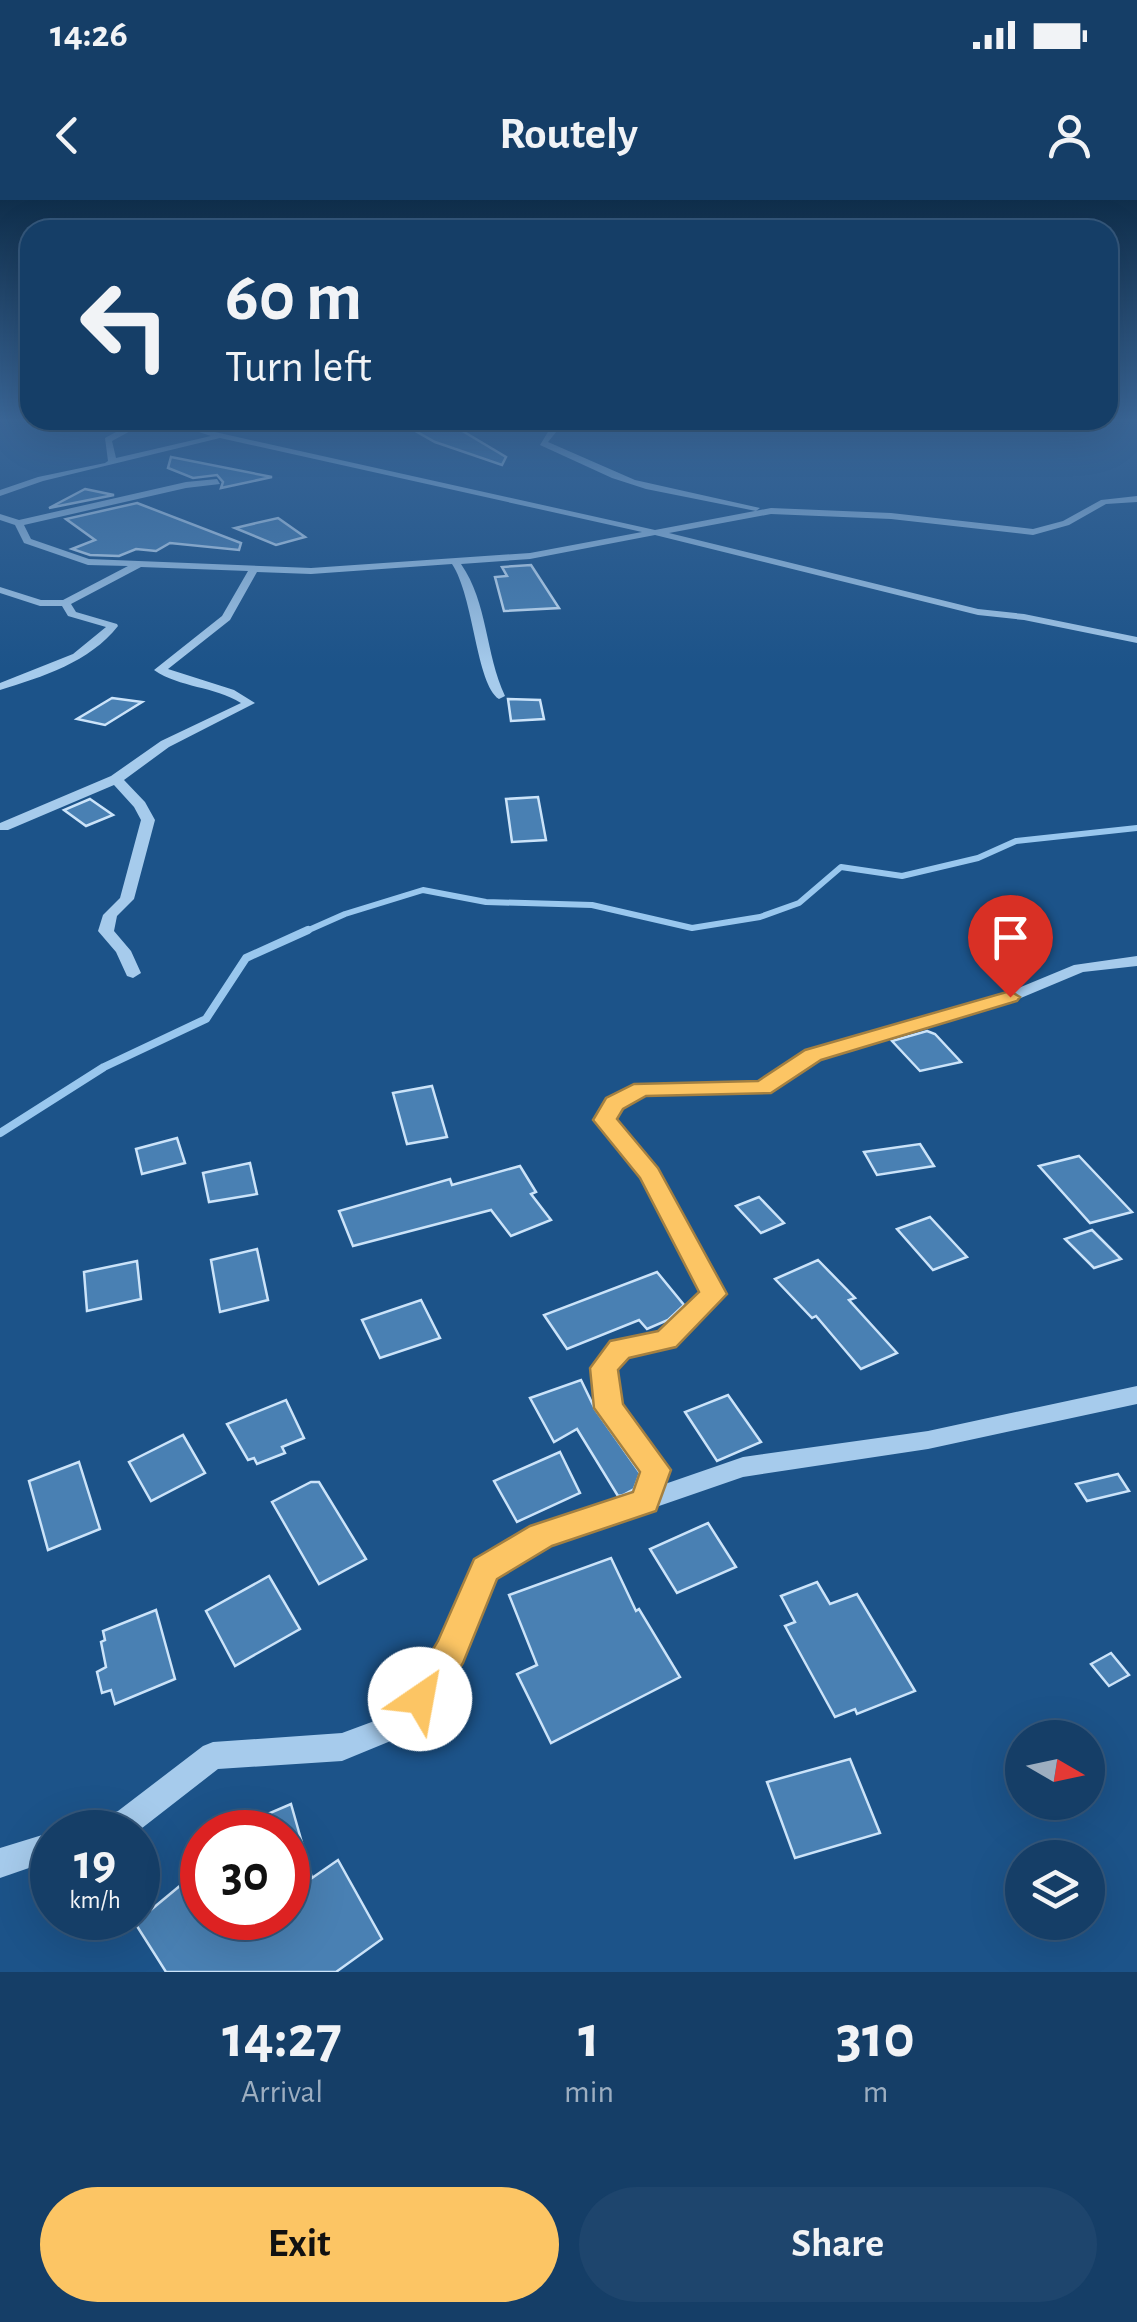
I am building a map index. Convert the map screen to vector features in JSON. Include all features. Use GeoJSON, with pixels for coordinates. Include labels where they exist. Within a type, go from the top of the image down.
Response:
{"type":"FeatureCollection","features":[{"type":"Feature","properties":{"kind":"street"},"geometry":{"type":"LineString","coordinates":[[0,517],[19,523],[108,503]]}},
{"type":"Feature","properties":{"kind":"street"},"geometry":{"type":"LineString","coordinates":[[521,503],[978,612],[1137,640]]}},
{"type":"Feature","properties":{"kind":"street"},"geometry":{"type":"LineString","coordinates":[[732,503],[771,510],[876,514],[1034,532],[1066,523],[1103,503]]}},
{"type":"Feature","properties":{"kind":"street"},"geometry":{"type":"LineString","coordinates":[[19,523],[22,536],[37,547],[88,562],[311,571],[562,552],[771,510]]}},
{"type":"Feature","properties":{"kind":"street"},"geometry":{"type":"LineString","coordinates":[[456,563],[472,592],[486,673],[499,696]]}},
{"type":"Feature","properties":{"kind":"street"},"geometry":{"type":"LineString","coordinates":[[0,590],[40,602],[65,603],[138,565]]}},
{"type":"Feature","properties":{"kind":"street"},"geometry":{"type":"LineString","coordinates":[[3,827],[116,779],[165,744],[249,703],[237,693],[182,682],[160,670],[226,618],[254,569]]}},
{"type":"Feature","properties":{"kind":"street"},"geometry":{"type":"LineString","coordinates":[[0,687],[79,653],[108,634],[113,626],[72,614],[65,603]]}},
{"type":"Feature","properties":{"kind":"street"},"geometry":{"type":"LineString","coordinates":[[116,779],[140,804],[148,820],[127,899],[110,914],[106,931],[123,951],[134,973]]}},
{"type":"Feature","properties":{"kind":"street"},"geometry":{"type":"LineString","coordinates":[[645,1502],[656,1470],[609,1408],[604,1368],[620,1349],[666,1340],[713,1294],[650,1174],[604,1120],[614,1104],[642,1089],[763,1088],[813,1055],[1010,997],[1080,968],[1137,961]]}},
{"type":"Feature","properties":{"kind":"street"},"geometry":{"type":"LineString","coordinates":[[143,1810],[212,1756],[342,1747],[405,1722],[451,1652],[485,1569],[542,1536],[743,1467],[928,1440],[1137,1395]]}},
{"type":"Feature","properties":{"kind":"street"},"geometry":{"type":"LineString","coordinates":[[0,1863],[30,1853]]}},
{"type":"Feature","properties":{"kind":"building"},"geometry":{"type":"Polygon","coordinates":[[[137,503],[241,543],[239,550],[170,543],[156,551],[136,549],[119,556],[90,555],[72,549],[95,540],[66,519],[137,503]]]}},
{"type":"Feature","properties":{"kind":"building"},"geometry":{"type":"Polygon","coordinates":[[[278,518],[305,537],[276,545],[235,528],[278,518]]]}},
{"type":"Feature","properties":{"kind":"building"},"geometry":{"type":"Polygon","coordinates":[[[531,565],[559,608],[504,611],[495,577],[507,576],[502,567],[531,565]]]}},
{"type":"Feature","properties":{"kind":"building"},"geometry":{"type":"Polygon","coordinates":[[[112,698],[142,702],[105,725],[77,719],[112,698]]]}},
{"type":"Feature","properties":{"kind":"building"},"geometry":{"type":"Polygon","coordinates":[[[508,699],[540,700],[544,719],[511,721],[508,699]]]}},
{"type":"Feature","properties":{"kind":"building"},"geometry":{"type":"Polygon","coordinates":[[[538,797],[546,840],[512,842],[506,799],[538,797]]]}},
{"type":"Feature","properties":{"kind":"building"},"geometry":{"type":"Polygon","coordinates":[[[90,799],[113,815],[86,826],[64,810],[90,799]]]}},
{"type":"Feature","properties":{"kind":"building"},"geometry":{"type":"Polygon","coordinates":[[[927,1031],[935,1034],[961,1062],[920,1071],[892,1041],[927,1031]]]}},
{"type":"Feature","properties":{"kind":"building"},"geometry":{"type":"Polygon","coordinates":[[[432,1086],[447,1137],[407,1144],[393,1093],[432,1086]]]}},
{"type":"Feature","properties":{"kind":"building"},"geometry":{"type":"Polygon","coordinates":[[[177,1138],[185,1163],[142,1174],[136,1149],[177,1138]]]}},
{"type":"Feature","properties":{"kind":"building"},"geometry":{"type":"Polygon","coordinates":[[[920,1144],[934,1166],[877,1175],[864,1152],[920,1144]]]}},
{"type":"Feature","properties":{"kind":"building"},"geometry":{"type":"Polygon","coordinates":[[[1079,1156],[1132,1212],[1090,1223],[1039,1166],[1079,1156]]]}},
{"type":"Feature","properties":{"kind":"building"},"geometry":{"type":"Polygon","coordinates":[[[250,1163],[257,1194],[209,1202],[203,1173],[250,1163]]]}},
{"type":"Feature","properties":{"kind":"building"},"geometry":{"type":"Polygon","coordinates":[[[520,1166],[536,1192],[531,1194],[551,1220],[511,1236],[491,1210],[353,1246],[339,1211],[450,1179],[452,1185],[520,1166]]]}},
{"type":"Feature","properties":{"kind":"building"},"geometry":{"type":"Polygon","coordinates":[[[759,1197],[784,1223],[761,1233],[736,1206],[759,1197]]]}},
{"type":"Feature","properties":{"kind":"building"},"geometry":{"type":"Polygon","coordinates":[[[930,1217],[967,1257],[933,1270],[897,1229],[930,1217]]]}},
{"type":"Feature","properties":{"kind":"building"},"geometry":{"type":"Polygon","coordinates":[[[1092,1230],[1121,1259],[1094,1268],[1065,1239],[1092,1230]]]}},
{"type":"Feature","properties":{"kind":"building"},"geometry":{"type":"Polygon","coordinates":[[[257,1249],[268,1300],[220,1312],[211,1260],[257,1249]]]}},
{"type":"Feature","properties":{"kind":"building"},"geometry":{"type":"Polygon","coordinates":[[[818,1260],[855,1298],[849,1300],[897,1353],[861,1369],[816,1316],[812,1318],[775,1279],[818,1260]]]}},
{"type":"Feature","properties":{"kind":"building"},"geometry":{"type":"Polygon","coordinates":[[[137,1261],[141,1299],[87,1311],[84,1272],[137,1261]]]}},
{"type":"Feature","properties":{"kind":"building"},"geometry":{"type":"Polygon","coordinates":[[[657,1272],[684,1305],[668,1320],[647,1329],[639,1320],[567,1349],[544,1315],[657,1272]]]}},
{"type":"Feature","properties":{"kind":"building"},"geometry":{"type":"Polygon","coordinates":[[[421,1300],[440,1338],[380,1358],[362,1320],[421,1300]]]}},
{"type":"Feature","properties":{"kind":"building"},"geometry":{"type":"Polygon","coordinates":[[[581,1380],[595,1409],[640,1473],[634,1489],[623,1495],[618,1496],[577,1429],[554,1442],[530,1398],[581,1380]]]}},
{"type":"Feature","properties":{"kind":"building"},"geometry":{"type":"Polygon","coordinates":[[[728,1395],[761,1442],[717,1461],[685,1412],[728,1395]]]}},
{"type":"Feature","properties":{"kind":"building"},"geometry":{"type":"Polygon","coordinates":[[[286,1400],[304,1438],[282,1447],[285,1453],[257,1464],[254,1458],[248,1460],[227,1424],[286,1400]]]}},
{"type":"Feature","properties":{"kind":"building"},"geometry":{"type":"Polygon","coordinates":[[[183,1435],[205,1473],[151,1501],[129,1462],[183,1435]]]}},
{"type":"Feature","properties":{"kind":"building"},"geometry":{"type":"Polygon","coordinates":[[[560,1452],[580,1493],[517,1522],[494,1481],[560,1452]]]}},
{"type":"Feature","properties":{"kind":"building"},"geometry":{"type":"Polygon","coordinates":[[[79,1462],[100,1529],[48,1550],[29,1481],[79,1462]]]}},
{"type":"Feature","properties":{"kind":"building"},"geometry":{"type":"Polygon","coordinates":[[[1118,1474],[1129,1491],[1087,1501],[1076,1484],[1118,1474]]]}},
{"type":"Feature","properties":{"kind":"building"},"geometry":{"type":"Polygon","coordinates":[[[311,1482],[319,1482],[366,1559],[319,1584],[272,1502],[311,1482]]]}},
{"type":"Feature","properties":{"kind":"building"},"geometry":{"type":"Polygon","coordinates":[[[708,1523],[736,1567],[677,1593],[650,1549],[708,1523]]]}},
{"type":"Feature","properties":{"kind":"building"},"geometry":{"type":"Polygon","coordinates":[[[611,1558],[636,1611],[639,1609],[680,1677],[551,1743],[517,1674],[537,1665],[509,1595],[611,1558]]]}},
{"type":"Feature","properties":{"kind":"building"},"geometry":{"type":"Polygon","coordinates":[[[269,1576],[300,1629],[235,1666],[206,1611],[269,1576]]]}},
{"type":"Feature","properties":{"kind":"building"},"geometry":{"type":"Polygon","coordinates":[[[817,1582],[830,1604],[857,1594],[915,1691],[857,1714],[855,1709],[835,1717],[785,1626],[795,1622],[781,1596],[817,1582]]]}},
{"type":"Feature","properties":{"kind":"building"},"geometry":{"type":"Polygon","coordinates":[[[156,1610],[175,1679],[115,1704],[111,1690],[102,1693],[97,1672],[106,1667],[103,1631],[156,1610]]]}},
{"type":"Feature","properties":{"kind":"building"},"geometry":{"type":"Polygon","coordinates":[[[1111,1653],[1129,1675],[1109,1686],[1091,1664],[1111,1653]]]}},
{"type":"Feature","properties":{"kind":"building"},"geometry":{"type":"Polygon","coordinates":[[[850,1759],[880,1833],[795,1858],[767,1782],[850,1759]]]}},
{"type":"Feature","properties":{"kind":"building"},"geometry":{"type":"Polygon","coordinates":[[[338,1860],[382,1939],[336,1972],[166,1972],[146,1940],[160,1940],[160,1902],[180,1886],[180,1940],[310,1940],[310,1871],[312,1878],[338,1860]]]}},
{"type":"Feature","properties":{"kind":"waterway"},"geometry":{"type":"LineString","coordinates":[[302,933],[345,914],[423,890],[486,902],[592,905],[692,928],[760,917],[799,903],[841,867],[902,876],[978,858],[1016,841],[1137,828]]}},
{"type":"Feature","properties":{"kind":"waterway"},"geometry":{"type":"LineString","coordinates":[[0,1133],[104,1067],[206,1019],[246,958],[308,930]]}},
{"type":"Feature","properties":{"kind":"route"},"geometry":{"type":"LineString","coordinates":[[420,1699],[451,1652],[485,1569],[542,1536],[645,1502],[656,1470],[609,1408],[604,1368],[620,1349],[666,1340],[713,1294],[650,1174],[604,1120],[614,1104],[642,1089],[763,1088],[813,1055],[1010,997]]}}]}
